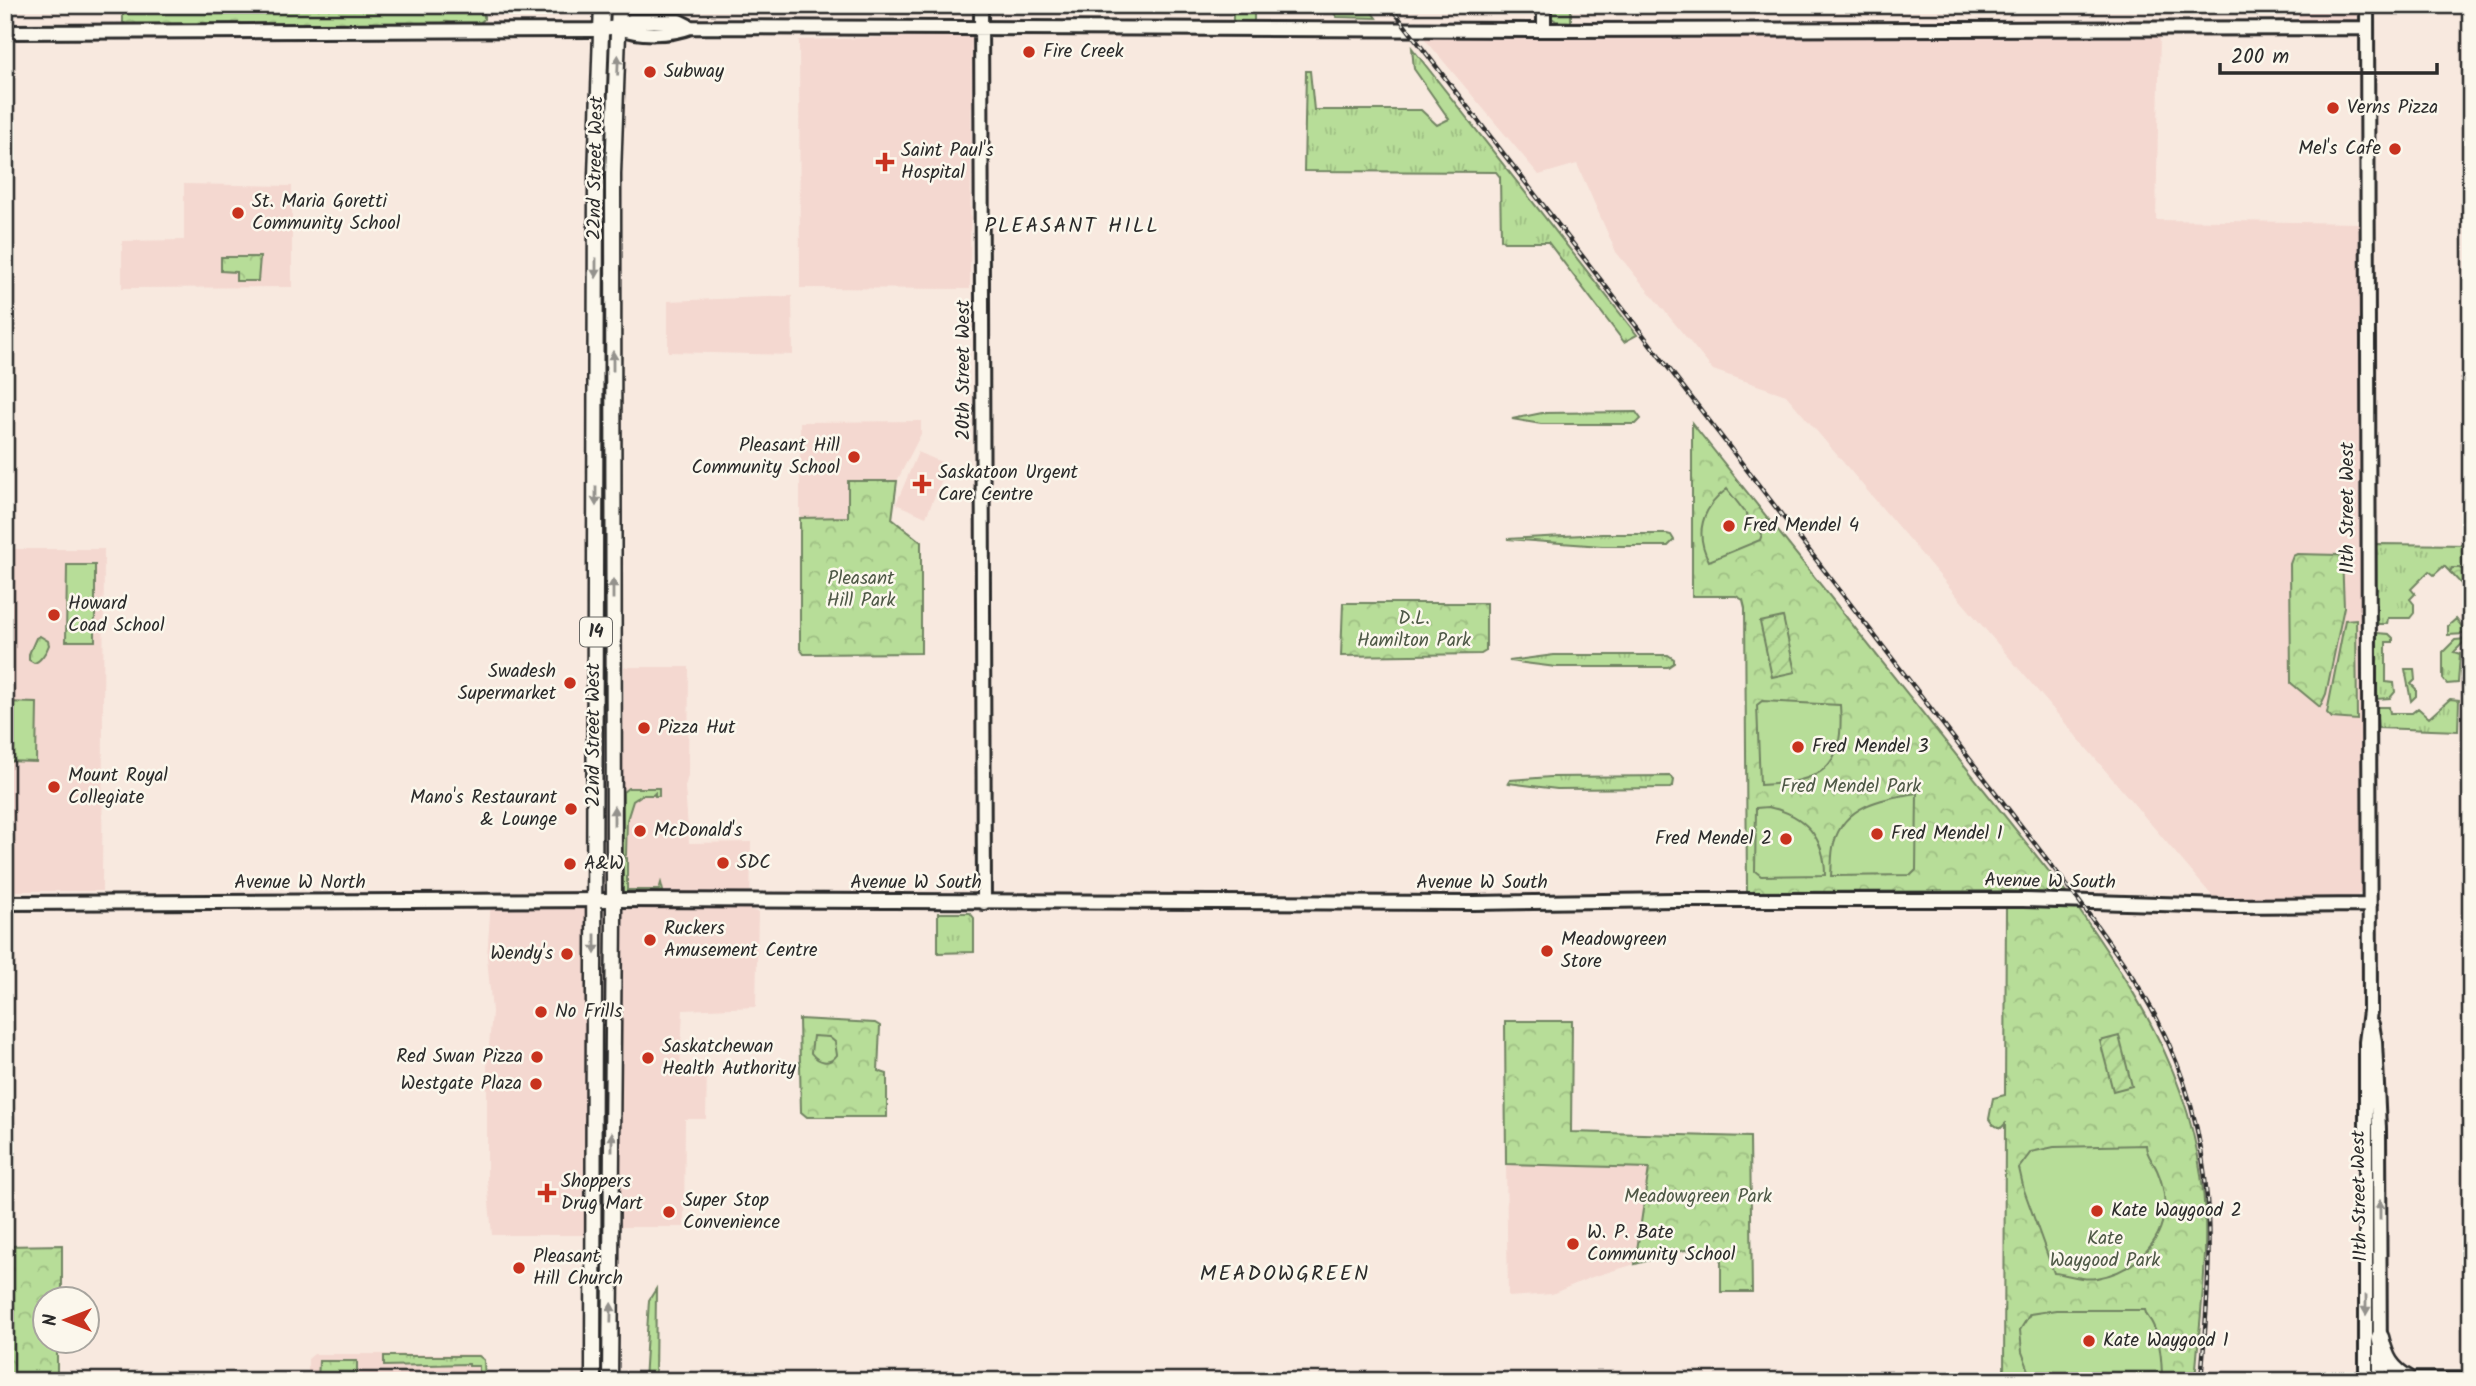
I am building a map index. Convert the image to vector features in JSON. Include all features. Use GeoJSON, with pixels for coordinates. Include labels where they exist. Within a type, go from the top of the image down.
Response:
{"type":"FeatureCollection","features":[{"type":"Feature","properties":{"kind":"highway"},"geometry":{"type":"LineString","coordinates":[[2380,1337],[2389,1364],[2410,1380]]}},
{"type":"Feature","properties":{"kind":"highway"},"geometry":{"type":"LineString","coordinates":[[2402,1381],[2460,1381]]}},
{"type":"Feature","properties":{"kind":"main road","name":"22nd Street West"},"geometry":{"type":"LineString","coordinates":[[593,1381],[596,175],[602,5]]}},
{"type":"Feature","properties":{"kind":"main road","name":"22nd Street West"},"geometry":{"type":"LineString","coordinates":[[610,1381],[614,900],[613,174],[619,5]]}},
{"type":"Feature","properties":{"kind":"main road","name":"20th Street West"},"geometry":{"type":"LineString","coordinates":[[981,5],[984,903]]}},
{"type":"Feature","properties":{"kind":"main road"},"geometry":{"type":"LineString","coordinates":[[1544,5],[1544,30]]}},
{"type":"Feature","properties":{"kind":"main road","name":"11th Street West"},"geometry":{"type":"LineString","coordinates":[[2366,1381],[2366,1042],[2370,1011],[2367,5]]}},
{"type":"Feature","properties":{"kind":"main road"},"geometry":{"type":"LineString","coordinates":[[5,32],[618,27],[630,32],[679,32],[691,27],[1544,30],[2367,28]]}},
{"type":"Feature","properties":{"kind":"main road","name":"Avenue W South"},"geometry":{"type":"LineString","coordinates":[[595,900],[1474,903],[2023,900],[2227,906],[2370,905]]}},
{"type":"Feature","properties":{"kind":"main road","name":"Avenue W North"},"geometry":{"type":"LineString","coordinates":[[5,903],[595,900]]}},
{"type":"Feature","properties":{"kind":"main road","name":"11th Street West"},"geometry":{"type":"LineString","coordinates":[[2370,1011],[2375,1041],[2378,1105],[2380,1381]]}},
{"type":"Feature","properties":{"kind":"shaded area"},"geometry":{"type":"Polygon","coordinates":[[[2298,5],[2358,5],[2358,19],[2298,22],[2298,5]]]}},
{"type":"Feature","properties":{"kind":"shaded area","name":"Saint Paul's Hospital"},"geometry":{"type":"Polygon","coordinates":[[[972,35],[970,289],[800,288],[799,40],[972,35]]]}},
{"type":"Feature","properties":{"kind":"shaded area"},"geometry":{"type":"Polygon","coordinates":[[[2160,35],[2156,220],[2360,223],[2361,892],[2356,898],[2213,897],[1786,395],[1713,370],[1616,252],[1577,164],[1539,175],[1424,38],[2160,35]]]}},
{"type":"Feature","properties":{"kind":"shaded area","name":"St. Maria Goretti Community School"},"geometry":{"type":"Polygon","coordinates":[[[184,184],[292,186],[292,287],[122,288],[122,241],[184,240],[184,184]]]}},
{"type":"Feature","properties":{"kind":"shaded area"},"geometry":{"type":"Polygon","coordinates":[[[792,296],[793,355],[668,352],[668,301],[792,296]]]}},
{"type":"Feature","properties":{"kind":"shaded area","name":"Pleasant Hill Community School"},"geometry":{"type":"Polygon","coordinates":[[[921,421],[921,434],[897,481],[848,481],[848,517],[800,518],[800,422],[921,421]]]}},
{"type":"Feature","properties":{"kind":"shaded area","name":"Saskatoon Urgent Care Centre"},"geometry":{"type":"Polygon","coordinates":[[[918,452],[948,465],[926,517],[896,504],[918,452]]]}},
{"type":"Feature","properties":{"kind":"shaded area","name":"Mount Royal Collegiate"},"geometry":{"type":"Polygon","coordinates":[[[5,549],[104,549],[102,891],[5,891],[5,549]]]}},
{"type":"Feature","properties":{"kind":"shaded area"},"geometry":{"type":"Polygon","coordinates":[[[624,667],[689,667],[688,775],[685,787],[689,843],[751,842],[750,910],[758,912],[756,1007],[683,1010],[680,1070],[707,1070],[706,1119],[685,1119],[684,1227],[618,1227],[624,667]]]}},
{"type":"Feature","properties":{"kind":"shaded area"},"geometry":{"type":"Polygon","coordinates":[[[595,900],[594,1235],[492,1235],[487,1180],[487,1068],[492,1012],[487,957],[491,901],[595,900]]]}},
{"type":"Feature","properties":{"kind":"shaded area","name":"W. P. Bate Community School"},"geometry":{"type":"Polygon","coordinates":[[[1506,1164],[1649,1167],[1635,1264],[1589,1278],[1552,1294],[1508,1297],[1506,1164]]]}},
{"type":"Feature","properties":{"kind":"shaded area"},"geometry":{"type":"Polygon","coordinates":[[[314,1354],[479,1354],[485,1359],[485,1381],[308,1381],[308,1359],[314,1354]]]}},
{"type":"Feature","properties":{"kind":"green space"},"geometry":{"type":"Polygon","coordinates":[[[123,5],[484,5],[484,19],[479,24],[126,24],[123,22],[123,5]]]}},
{"type":"Feature","properties":{"kind":"green space"},"geometry":{"type":"Polygon","coordinates":[[[1233,5],[1254,5],[1254,21],[1233,21],[1233,5]]]}},
{"type":"Feature","properties":{"kind":"green space"},"geometry":{"type":"Polygon","coordinates":[[[1328,5],[1367,5],[1376,18],[1337,17],[1328,5]]]}},
{"type":"Feature","properties":{"kind":"green space"},"geometry":{"type":"Polygon","coordinates":[[[1552,5],[1571,5],[1571,22],[1556,21],[1552,18],[1552,5]]]}},
{"type":"Feature","properties":{"kind":"green space"},"geometry":{"type":"Polygon","coordinates":[[[1412,48],[1637,335],[1624,342],[1548,242],[1504,242],[1501,239],[1500,177],[1496,172],[1304,171],[1306,71],[1310,71],[1314,110],[1421,110],[1437,125],[1449,119],[1414,69],[1412,48]]]}},
{"type":"Feature","properties":{"kind":"green space"},"geometry":{"type":"Polygon","coordinates":[[[221,257],[260,257],[258,281],[236,281],[236,272],[221,271],[221,257]]]}},
{"type":"Feature","properties":{"kind":"green space"},"geometry":{"type":"Polygon","coordinates":[[[1636,412],[1641,419],[1636,424],[1541,424],[1512,419],[1542,413],[1636,412]]]}},
{"type":"Feature","properties":{"kind":"green space","name":"Fred Mendel Park"},"geometry":{"type":"Polygon","coordinates":[[[1692,423],[2066,893],[1747,892],[1745,608],[1743,600],[1736,596],[1692,596],[1692,423]]]}},
{"type":"Feature","properties":{"kind":"green space","name":"Pleasant Hill Park"},"geometry":{"type":"Polygon","coordinates":[[[848,481],[897,481],[892,519],[921,542],[921,653],[804,654],[800,649],[800,518],[848,517],[848,481]]]}},
{"type":"Feature","properties":{"kind":"green space","name":"Fred Mendel 4"},"geometry":{"type":"Polygon","coordinates":[[[1727,489],[1762,534],[1760,540],[1709,561],[1702,541],[1703,522],[1712,504],[1727,489]]]}},
{"type":"Feature","properties":{"kind":"green space"},"geometry":{"type":"Polygon","coordinates":[[[1667,534],[1674,540],[1668,546],[1602,546],[1507,539],[1667,534]]]}},
{"type":"Feature","properties":{"kind":"green space"},"geometry":{"type":"Polygon","coordinates":[[[2377,544],[2471,546],[2463,551],[2464,570],[2452,568],[2450,572],[2444,566],[2434,575],[2429,571],[2411,589],[2415,594],[2410,599],[2414,604],[2414,613],[2410,618],[2388,618],[2387,624],[2378,624],[2367,552],[2377,544]]]}},
{"type":"Feature","properties":{"kind":"green space"},"geometry":{"type":"Polygon","coordinates":[[[2293,556],[2342,557],[2344,607],[2326,694],[2320,707],[2291,683],[2290,564],[2293,556]]]}},
{"type":"Feature","properties":{"kind":"green space"},"geometry":{"type":"Polygon","coordinates":[[[67,565],[95,565],[95,641],[66,641],[67,565]]]}},
{"type":"Feature","properties":{"kind":"green space"},"geometry":{"type":"Polygon","coordinates":[[[2452,568],[2470,572],[2471,590],[2467,590],[2450,572],[2452,568]]]}},
{"type":"Feature","properties":{"kind":"green space","name":"D.L. Hamilton Park"},"geometry":{"type":"Polygon","coordinates":[[[1343,603],[1486,603],[1486,651],[1481,654],[1341,656],[1343,603]]]}},
{"type":"Feature","properties":{"kind":"green space"},"geometry":{"type":"Polygon","coordinates":[[[1783,617],[1795,672],[1772,677],[1760,622],[1783,617]]]}},
{"type":"Feature","properties":{"kind":"green space"},"geometry":{"type":"Polygon","coordinates":[[[2356,619],[2357,720],[2332,718],[2327,713],[2345,620],[2356,619]]]}},
{"type":"Feature","properties":{"kind":"green space"},"geometry":{"type":"Polygon","coordinates":[[[2456,619],[2465,634],[2448,635],[2448,626],[2456,619]]]}},
{"type":"Feature","properties":{"kind":"green space"},"geometry":{"type":"Polygon","coordinates":[[[2377,633],[2389,634],[2393,638],[2393,642],[2386,642],[2386,682],[2394,683],[2395,692],[2390,698],[2376,699],[2377,633]]]}},
{"type":"Feature","properties":{"kind":"green space"},"geometry":{"type":"Polygon","coordinates":[[[40,636],[48,641],[49,645],[39,661],[34,663],[29,660],[29,654],[36,638],[40,636]]]}},
{"type":"Feature","properties":{"kind":"green space"},"geometry":{"type":"Polygon","coordinates":[[[2467,639],[2454,652],[2460,654],[2458,683],[2447,684],[2443,679],[2443,652],[2455,640],[2467,639]]]}},
{"type":"Feature","properties":{"kind":"green space"},"geometry":{"type":"Polygon","coordinates":[[[1554,655],[1668,655],[1674,659],[1674,663],[1668,667],[1556,667],[1509,661],[1554,655]]]}},
{"type":"Feature","properties":{"kind":"green space"},"geometry":{"type":"Polygon","coordinates":[[[2405,669],[2414,669],[2415,680],[2411,684],[2416,689],[2416,696],[2411,701],[2405,669]]]}},
{"type":"Feature","properties":{"kind":"green space"},"geometry":{"type":"Polygon","coordinates":[[[2450,699],[2459,700],[2458,731],[2378,728],[2376,707],[2389,707],[2390,713],[2412,713],[2418,708],[2429,718],[2450,699]]]}},
{"type":"Feature","properties":{"kind":"green space","name":"Fred Mendel 3"},"geometry":{"type":"Polygon","coordinates":[[[1762,701],[1840,705],[1838,745],[1833,759],[1824,769],[1799,781],[1760,785],[1757,705],[1762,701]]]}},
{"type":"Feature","properties":{"kind":"green space"},"geometry":{"type":"Polygon","coordinates":[[[5,702],[37,703],[36,762],[5,761],[5,702]]]}},
{"type":"Feature","properties":{"kind":"green space"},"geometry":{"type":"Polygon","coordinates":[[[1670,776],[1674,780],[1670,788],[1557,789],[1508,783],[1510,780],[1551,777],[1670,776]]]}},
{"type":"Feature","properties":{"kind":"green space"},"geometry":{"type":"Polygon","coordinates":[[[628,788],[659,788],[659,796],[655,796],[655,793],[642,795],[633,801],[627,820],[626,855],[623,856],[623,792],[628,788]]]}},
{"type":"Feature","properties":{"kind":"green space","name":"Fred Mendel 1"},"geometry":{"type":"Polygon","coordinates":[[[1917,793],[1916,870],[1911,875],[1831,876],[1834,843],[1846,820],[1878,801],[1917,793]]]}},
{"type":"Feature","properties":{"kind":"green space","name":"Fred Mendel 2"},"geometry":{"type":"Polygon","coordinates":[[[1768,807],[1792,815],[1810,829],[1821,849],[1825,875],[1761,876],[1755,871],[1756,808],[1768,807]]]}},
{"type":"Feature","properties":{"kind":"green space"},"geometry":{"type":"Polygon","coordinates":[[[623,857],[627,858],[627,890],[659,890],[661,883],[663,891],[623,892],[623,857]]]}},
{"type":"Feature","properties":{"kind":"green space","name":"Kate Waygood Park"},"geometry":{"type":"Polygon","coordinates":[[[2006,906],[2077,907],[2125,980],[2165,1052],[2192,1129],[2201,1171],[2205,1216],[2204,1278],[2195,1381],[2004,1381],[2005,1124],[2001,1128],[1993,1125],[1989,1119],[1993,1098],[2005,1095],[2006,906]]]}},
{"type":"Feature","properties":{"kind":"green space"},"geometry":{"type":"Polygon","coordinates":[[[938,913],[970,913],[974,918],[974,952],[938,953],[938,913]]]}},
{"type":"Feature","properties":{"kind":"green space"},"geometry":{"type":"Polygon","coordinates":[[[799,1019],[875,1023],[880,1026],[878,1071],[887,1074],[887,1117],[807,1117],[801,1112],[799,1019]]]}},
{"type":"Feature","properties":{"kind":"green space","name":"Meadowgreen Park"},"geometry":{"type":"Polygon","coordinates":[[[1505,1021],[1572,1021],[1571,1132],[1750,1137],[1752,1292],[1721,1292],[1721,1251],[1685,1250],[1635,1264],[1649,1168],[1506,1164],[1505,1021]]]}},
{"type":"Feature","properties":{"kind":"green space"},"geometry":{"type":"Polygon","coordinates":[[[813,1036],[829,1037],[835,1042],[837,1055],[831,1061],[824,1062],[811,1053],[813,1036]]]}},
{"type":"Feature","properties":{"kind":"green space"},"geometry":{"type":"Polygon","coordinates":[[[2119,1036],[2132,1086],[2113,1091],[2100,1041],[2119,1036]]]}},
{"type":"Feature","properties":{"kind":"green space","name":"Kate Waygood 2"},"geometry":{"type":"Polygon","coordinates":[[[2146,1145],[2164,1195],[2164,1211],[2156,1238],[2137,1260],[2112,1274],[2091,1279],[2054,1273],[2024,1190],[2019,1168],[2031,1152],[2054,1147],[2146,1145]]]}},
{"type":"Feature","properties":{"kind":"green space"},"geometry":{"type":"Polygon","coordinates":[[[62,1245],[62,1284],[32,1284],[32,1354],[57,1354],[57,1381],[5,1381],[5,1246],[62,1245]]]}},
{"type":"Feature","properties":{"kind":"green space"},"geometry":{"type":"Polygon","coordinates":[[[656,1289],[655,1381],[644,1381],[649,1300],[656,1289]]]}},
{"type":"Feature","properties":{"kind":"green space","name":"Kate Waygood 1"},"geometry":{"type":"Polygon","coordinates":[[[2056,1310],[2145,1310],[2158,1338],[2162,1381],[2033,1381],[2022,1352],[2020,1330],[2030,1314],[2056,1310]]]}},
{"type":"Feature","properties":{"kind":"green space"},"geometry":{"type":"Polygon","coordinates":[[[384,1356],[479,1356],[484,1360],[485,1381],[479,1381],[479,1366],[384,1366],[384,1356]]]}},
{"type":"Feature","properties":{"kind":"green space"},"geometry":{"type":"Polygon","coordinates":[[[319,1361],[357,1361],[357,1381],[318,1381],[319,1361]]]}},
{"type":"Feature","properties":{"kind":"railway"},"geometry":{"type":"LineString","coordinates":[[1389,5],[2079,901],[2140,990],[2158,1021],[2178,1066],[2202,1154],[2209,1242],[2201,1381]]}},
{"type":"Feature","properties":{"kind":"place","name":"Fire Creek"},"geometry":{"type":"Point","coordinates":[1029,52]}},
{"type":"Feature","properties":{"kind":"place","name":"Subway"},"geometry":{"type":"Point","coordinates":[650,72]}},
{"type":"Feature","properties":{"kind":"place","name":"Verns Pizza"},"geometry":{"type":"Point","coordinates":[2333,108]}},
{"type":"Feature","properties":{"kind":"place","name":"Mel's Cafe"},"geometry":{"type":"Point","coordinates":[2395,149]}},
{"type":"Feature","properties":{"kind":"place","name":"Saint Paul's Hospital"},"geometry":{"type":"Point","coordinates":[885,162]}},
{"type":"Feature","properties":{"kind":"place","name":"St. Maria Goretti Community School"},"geometry":{"type":"Point","coordinates":[238,213]}},
{"type":"Feature","properties":{"kind":"place","name":"Pleasant Hill Community School"},"geometry":{"type":"Point","coordinates":[854,457]}},
{"type":"Feature","properties":{"kind":"place","name":"Saskatoon Urgent Care Centre"},"geometry":{"type":"Point","coordinates":[922,484]}},
{"type":"Feature","properties":{"kind":"place","name":"Fred Mendel 4"},"geometry":{"type":"Point","coordinates":[1729,526]}},
{"type":"Feature","properties":{"kind":"place","name":"Howard Coad School"},"geometry":{"type":"Point","coordinates":[54,615]}},
{"type":"Feature","properties":{"kind":"place","name":"Swadesh Supermarket"},"geometry":{"type":"Point","coordinates":[570,683]}},
{"type":"Feature","properties":{"kind":"place","name":"Pizza Hut"},"geometry":{"type":"Point","coordinates":[644,728]}},
{"type":"Feature","properties":{"kind":"place","name":"Fred Mendel 3"},"geometry":{"type":"Point","coordinates":[1798,747]}},
{"type":"Feature","properties":{"kind":"place","name":"Mount Royal Collegiate"},"geometry":{"type":"Point","coordinates":[54,787]}},
{"type":"Feature","properties":{"kind":"place","name":"Mano's Restaurant & Lounge"},"geometry":{"type":"Point","coordinates":[571,809]}},
{"type":"Feature","properties":{"kind":"place","name":"McDonald's"},"geometry":{"type":"Point","coordinates":[640,831]}},
{"type":"Feature","properties":{"kind":"place","name":"Fred Mendel 1"},"geometry":{"type":"Point","coordinates":[1877,834]}},
{"type":"Feature","properties":{"kind":"place","name":"Fred Mendel 2"},"geometry":{"type":"Point","coordinates":[1786,839]}},
{"type":"Feature","properties":{"kind":"place","name":"SDC"},"geometry":{"type":"Point","coordinates":[723,863]}},
{"type":"Feature","properties":{"kind":"place","name":"A&W"},"geometry":{"type":"Point","coordinates":[570,864]}},
{"type":"Feature","properties":{"kind":"place","name":"Ruckers Amusement Centre"},"geometry":{"type":"Point","coordinates":[650,940]}},
{"type":"Feature","properties":{"kind":"place","name":"Meadowgreen Store"},"geometry":{"type":"Point","coordinates":[1547,951]}},
{"type":"Feature","properties":{"kind":"place","name":"Wendy's"},"geometry":{"type":"Point","coordinates":[567,954]}},
{"type":"Feature","properties":{"kind":"place","name":"No Frills"},"geometry":{"type":"Point","coordinates":[541,1012]}},
{"type":"Feature","properties":{"kind":"place","name":"Red Swan Pizza"},"geometry":{"type":"Point","coordinates":[537,1057]}},
{"type":"Feature","properties":{"kind":"place","name":"Saskatchewan Health Authority"},"geometry":{"type":"Point","coordinates":[648,1058]}},
{"type":"Feature","properties":{"kind":"place","name":"Westgate Plaza"},"geometry":{"type":"Point","coordinates":[536,1084]}},
{"type":"Feature","properties":{"kind":"place","name":"Shoppers Drug Mart"},"geometry":{"type":"Point","coordinates":[547,1193]}},
{"type":"Feature","properties":{"kind":"place","name":"Kate Waygood 2"},"geometry":{"type":"Point","coordinates":[2097,1211]}},
{"type":"Feature","properties":{"kind":"place","name":"Super Stop Convenience"},"geometry":{"type":"Point","coordinates":[669,1212]}},
{"type":"Feature","properties":{"kind":"place","name":"W. P. Bate Community School"},"geometry":{"type":"Point","coordinates":[1573,1244]}},
{"type":"Feature","properties":{"kind":"place","name":"Pleasant Hill Church"},"geometry":{"type":"Point","coordinates":[519,1268]}},
{"type":"Feature","properties":{"kind":"place","name":"Kate Waygood 1"},"geometry":{"type":"Point","coordinates":[2089,1341]}},
{"type":"Feature","properties":{"kind":"district","name":"PLEASANT HILL"},"geometry":{"type":"Point","coordinates":[1072,226]}},
{"type":"Feature","properties":{"kind":"district","name":"MEADOWGREEN"},"geometry":{"type":"Point","coordinates":[1285,1274]}}]}
